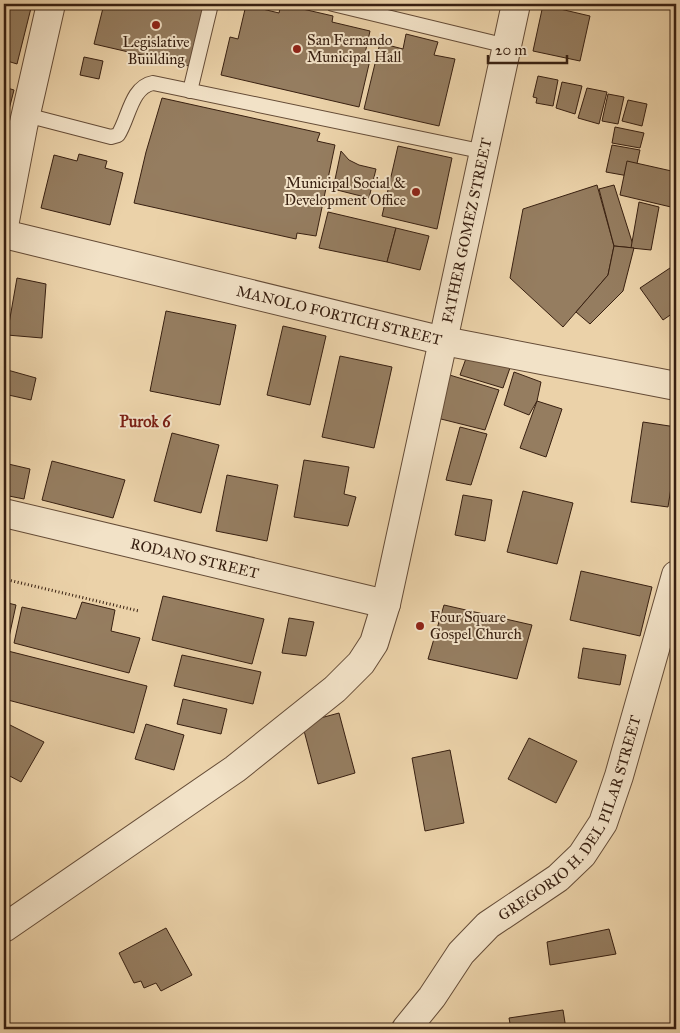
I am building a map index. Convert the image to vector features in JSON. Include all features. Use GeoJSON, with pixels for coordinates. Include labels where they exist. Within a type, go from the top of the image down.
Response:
{"type":"FeatureCollection","features":[{"type":"Feature","properties":{"kind":"street"},"geometry":{"type":"LineString","coordinates":[[4,226],[51,4]]}},
{"type":"Feature","properties":{"kind":"street","name":"FATHER GOMEZ STREET"},"geometry":{"type":"LineString","coordinates":[[4,928],[235,769],[335,689],[361,662],[374,643],[386,604],[516,4]]}},
{"type":"Feature","properties":{"kind":"street","name":"MANOLO FORTICH STREET"},"geometry":{"type":"LineString","coordinates":[[4,234],[444,341],[676,386]]}},
{"type":"Feature","properties":{"kind":"street","name":"RODANO STREET"},"geometry":{"type":"LineString","coordinates":[[4,513],[386,604]]}},
{"type":"Feature","properties":{"kind":"street","name":"GREGORIO H. DEL PILAR STREET"},"geometry":{"type":"LineString","coordinates":[[406,1029],[432,997],[461,953],[488,925],[558,878],[582,855],[603,823],[619,776],[676,575]]}},
{"type":"Feature","properties":{"kind":"lane"},"geometry":{"type":"LineString","coordinates":[[190,91],[211,4]]}},
{"type":"Feature","properties":{"kind":"lane"},"geometry":{"type":"LineString","coordinates":[[333,4],[507,46]]}},
{"type":"Feature","properties":{"kind":"lane"},"geometry":{"type":"LineString","coordinates":[[26,115],[111,137],[118,135],[124,125],[139,89],[146,84],[153,83],[485,152]]}},
{"type":"Feature","properties":{"kind":"path"},"geometry":{"type":"LineString","coordinates":[[4,579],[139,611]]}},
{"type":"Feature","properties":{"kind":"building"},"geometry":{"type":"Polygon","coordinates":[[[4,4],[32,4],[17,64],[4,60],[4,4]]]}},
{"type":"Feature","properties":{"kind":"building","name":"Legislative Buiilding"},"geometry":{"type":"Polygon","coordinates":[[[104,4],[207,4],[202,69],[94,44],[104,4]]]}},
{"type":"Feature","properties":{"kind":"building","name":"San Fernando Municipal Hall"},"geometry":{"type":"Polygon","coordinates":[[[281,4],[333,16],[332,22],[370,31],[364,58],[370,60],[359,107],[221,75],[230,37],[238,39],[246,5],[279,13],[281,4]]]}},
{"type":"Feature","properties":{"kind":"building"},"geometry":{"type":"Polygon","coordinates":[[[543,5],[590,16],[580,61],[533,51],[543,5]]]}},
{"type":"Feature","properties":{"kind":"building"},"geometry":{"type":"Polygon","coordinates":[[[406,34],[438,42],[434,55],[455,59],[439,126],[364,109],[380,43],[403,49],[406,34]]]}},
{"type":"Feature","properties":{"kind":"building"},"geometry":{"type":"Polygon","coordinates":[[[84,57],[103,61],[99,79],[80,75],[84,57]]]}},
{"type":"Feature","properties":{"kind":"building"},"geometry":{"type":"Polygon","coordinates":[[[538,76],[558,80],[553,106],[536,103],[537,98],[533,97],[538,76]]]}},
{"type":"Feature","properties":{"kind":"building"},"geometry":{"type":"Polygon","coordinates":[[[562,82],[582,86],[575,114],[556,108],[562,82]]]}},
{"type":"Feature","properties":{"kind":"building"},"geometry":{"type":"Polygon","coordinates":[[[4,87],[14,90],[4,129],[4,87]]]}},
{"type":"Feature","properties":{"kind":"building"},"geometry":{"type":"Polygon","coordinates":[[[587,88],[607,92],[599,124],[578,118],[587,88]]]}},
{"type":"Feature","properties":{"kind":"building"},"geometry":{"type":"Polygon","coordinates":[[[608,94],[624,97],[618,124],[602,121],[608,94]]]}},
{"type":"Feature","properties":{"kind":"building"},"geometry":{"type":"Polygon","coordinates":[[[162,98],[320,133],[317,141],[335,145],[316,236],[297,233],[296,239],[134,203],[146,152],[162,98]]]}},
{"type":"Feature","properties":{"kind":"building"},"geometry":{"type":"Polygon","coordinates":[[[628,100],[647,104],[642,126],[622,121],[628,100]]]}},
{"type":"Feature","properties":{"kind":"building"},"geometry":{"type":"Polygon","coordinates":[[[615,127],[644,133],[640,148],[612,143],[615,127]]]}},
{"type":"Feature","properties":{"kind":"building"},"geometry":{"type":"Polygon","coordinates":[[[612,145],[640,150],[634,177],[606,172],[612,145]]]}},
{"type":"Feature","properties":{"kind":"building","name":"Municipal Social & Development Office"},"geometry":{"type":"Polygon","coordinates":[[[398,146],[452,158],[437,229],[382,216],[398,146]]]}},
{"type":"Feature","properties":{"kind":"building"},"geometry":{"type":"Polygon","coordinates":[[[341,151],[349,160],[359,165],[376,169],[369,198],[333,189],[341,151]]]}},
{"type":"Feature","properties":{"kind":"building"},"geometry":{"type":"Polygon","coordinates":[[[79,154],[107,161],[105,168],[123,173],[110,225],[41,208],[54,155],[77,161],[79,154]]]}},
{"type":"Feature","properties":{"kind":"building"},"geometry":{"type":"Polygon","coordinates":[[[627,161],[676,172],[676,185],[671,207],[620,195],[627,161]]]}},
{"type":"Feature","properties":{"kind":"building"},"geometry":{"type":"Polygon","coordinates":[[[597,185],[614,246],[608,275],[563,327],[510,278],[523,209],[597,185]]]}},
{"type":"Feature","properties":{"kind":"building"},"geometry":{"type":"Polygon","coordinates":[[[614,185],[634,248],[614,246],[599,189],[614,185]]]}},
{"type":"Feature","properties":{"kind":"building"},"geometry":{"type":"Polygon","coordinates":[[[639,202],[659,207],[651,250],[631,248],[639,202]]]}},
{"type":"Feature","properties":{"kind":"building"},"geometry":{"type":"Polygon","coordinates":[[[328,212],[396,228],[387,262],[319,248],[328,212]]]}},
{"type":"Feature","properties":{"kind":"building"},"geometry":{"type":"Polygon","coordinates":[[[396,228],[429,236],[420,270],[387,262],[396,228]]]}},
{"type":"Feature","properties":{"kind":"building"},"geometry":{"type":"Polygon","coordinates":[[[614,246],[634,248],[623,291],[590,324],[576,312],[608,275],[614,246]]]}},
{"type":"Feature","properties":{"kind":"building"},"geometry":{"type":"Polygon","coordinates":[[[676,264],[676,311],[663,320],[640,288],[676,264]]]}},
{"type":"Feature","properties":{"kind":"building"},"geometry":{"type":"Polygon","coordinates":[[[17,278],[46,284],[42,338],[7,335],[17,278]]]}},
{"type":"Feature","properties":{"kind":"building"},"geometry":{"type":"Polygon","coordinates":[[[166,311],[236,325],[220,405],[150,391],[166,311]]]}},
{"type":"Feature","properties":{"kind":"building"},"geometry":{"type":"Polygon","coordinates":[[[283,326],[326,336],[310,405],[267,395],[283,326]]]}},
{"type":"Feature","properties":{"kind":"building"},"geometry":{"type":"Polygon","coordinates":[[[468,353],[511,365],[503,388],[460,375],[468,353]]]}},
{"type":"Feature","properties":{"kind":"building"},"geometry":{"type":"Polygon","coordinates":[[[340,356],[392,367],[374,448],[322,437],[340,356]]]}},
{"type":"Feature","properties":{"kind":"building"},"geometry":{"type":"Polygon","coordinates":[[[4,369],[36,378],[31,400],[4,394],[4,369]]]}},
{"type":"Feature","properties":{"kind":"building"},"geometry":{"type":"Polygon","coordinates":[[[514,372],[541,382],[537,401],[529,415],[504,405],[514,372]]]}},
{"type":"Feature","properties":{"kind":"building"},"geometry":{"type":"Polygon","coordinates":[[[443,373],[499,390],[485,430],[433,417],[443,373]]]}},
{"type":"Feature","properties":{"kind":"building"},"geometry":{"type":"Polygon","coordinates":[[[537,401],[562,409],[546,457],[520,448],[537,401]]]}},
{"type":"Feature","properties":{"kind":"building"},"geometry":{"type":"Polygon","coordinates":[[[643,422],[676,427],[676,456],[668,507],[631,502],[643,422]]]}},
{"type":"Feature","properties":{"kind":"building"},"geometry":{"type":"Polygon","coordinates":[[[460,427],[487,434],[471,485],[446,480],[460,427]]]}},
{"type":"Feature","properties":{"kind":"building"},"geometry":{"type":"Polygon","coordinates":[[[172,433],[219,445],[201,513],[154,501],[172,433]]]}},
{"type":"Feature","properties":{"kind":"building"},"geometry":{"type":"Polygon","coordinates":[[[304,460],[349,467],[344,494],[356,497],[348,526],[294,517],[304,460]]]}},
{"type":"Feature","properties":{"kind":"building"},"geometry":{"type":"Polygon","coordinates":[[[52,461],[125,480],[113,518],[42,500],[52,461]]]}},
{"type":"Feature","properties":{"kind":"building"},"geometry":{"type":"Polygon","coordinates":[[[4,463],[30,469],[24,499],[4,495],[4,463]]]}},
{"type":"Feature","properties":{"kind":"building"},"geometry":{"type":"Polygon","coordinates":[[[227,475],[278,485],[267,541],[216,531],[227,475]]]}},
{"type":"Feature","properties":{"kind":"building"},"geometry":{"type":"Polygon","coordinates":[[[523,491],[573,503],[557,564],[507,552],[523,491]]]}},
{"type":"Feature","properties":{"kind":"building"},"geometry":{"type":"Polygon","coordinates":[[[463,495],[492,500],[485,541],[455,535],[463,495]]]}},
{"type":"Feature","properties":{"kind":"building"},"geometry":{"type":"Polygon","coordinates":[[[581,571],[652,587],[640,636],[570,620],[581,571]]]}},
{"type":"Feature","properties":{"kind":"building"},"geometry":{"type":"Polygon","coordinates":[[[163,596],[264,619],[252,664],[152,640],[163,596]]]}},
{"type":"Feature","properties":{"kind":"building"},"geometry":{"type":"Polygon","coordinates":[[[4,602],[16,605],[8,642],[4,641],[4,602]]]}},
{"type":"Feature","properties":{"kind":"building"},"geometry":{"type":"Polygon","coordinates":[[[82,602],[115,610],[111,631],[140,638],[129,673],[14,643],[22,607],[76,619],[82,602]]]}},
{"type":"Feature","properties":{"kind":"building"},"geometry":{"type":"Polygon","coordinates":[[[444,605],[532,625],[517,679],[428,659],[444,605]]]}},
{"type":"Feature","properties":{"kind":"building"},"geometry":{"type":"Polygon","coordinates":[[[289,618],[314,622],[306,656],[282,653],[289,618]]]}},
{"type":"Feature","properties":{"kind":"building"},"geometry":{"type":"Polygon","coordinates":[[[583,648],[626,655],[620,685],[578,678],[583,648]]]}},
{"type":"Feature","properties":{"kind":"building"},"geometry":{"type":"Polygon","coordinates":[[[4,650],[147,686],[134,733],[4,699],[4,650]]]}},
{"type":"Feature","properties":{"kind":"building"},"geometry":{"type":"Polygon","coordinates":[[[182,655],[261,672],[253,704],[174,686],[182,655]]]}},
{"type":"Feature","properties":{"kind":"building"},"geometry":{"type":"Polygon","coordinates":[[[183,699],[227,709],[221,734],[177,724],[183,699]]]}},
{"type":"Feature","properties":{"kind":"building"},"geometry":{"type":"Polygon","coordinates":[[[339,713],[355,773],[318,784],[302,723],[339,713]]]}},
{"type":"Feature","properties":{"kind":"building"},"geometry":{"type":"Polygon","coordinates":[[[4,722],[44,742],[21,782],[4,773],[4,722]]]}},
{"type":"Feature","properties":{"kind":"building"},"geometry":{"type":"Polygon","coordinates":[[[146,724],[184,735],[174,770],[135,759],[146,724]]]}},
{"type":"Feature","properties":{"kind":"building"},"geometry":{"type":"Polygon","coordinates":[[[529,738],[577,761],[556,803],[508,779],[529,738]]]}},
{"type":"Feature","properties":{"kind":"building"},"geometry":{"type":"Polygon","coordinates":[[[450,750],[464,823],[425,831],[412,758],[450,750]]]}},
{"type":"Feature","properties":{"kind":"building"},"geometry":{"type":"Polygon","coordinates":[[[166,928],[192,975],[161,991],[156,983],[144,988],[141,981],[134,983],[119,953],[166,928]]]}},
{"type":"Feature","properties":{"kind":"building"},"geometry":{"type":"Polygon","coordinates":[[[609,929],[616,954],[550,965],[547,942],[609,929]]]}},
{"type":"Feature","properties":{"kind":"building"},"geometry":{"type":"Polygon","coordinates":[[[563,1010],[566,1029],[511,1029],[509,1018],[563,1010]]]}},
{"type":"Feature","properties":{"kind":"place","name":"Legislative Buiilding"},"geometry":{"type":"Point","coordinates":[156,25]}},
{"type":"Feature","properties":{"kind":"place","name":"San Fernando Municipal Hall"},"geometry":{"type":"Point","coordinates":[297,49]}},
{"type":"Feature","properties":{"kind":"place","name":"Municipal Social & Development Office"},"geometry":{"type":"Point","coordinates":[416,192]}},
{"type":"Feature","properties":{"kind":"place","name":"Four Square Gospel Church"},"geometry":{"type":"Point","coordinates":[420,626]}},
{"type":"Feature","properties":{"kind":"district","name":"Purok 6"},"geometry":{"type":"Point","coordinates":[145,421]}}]}
